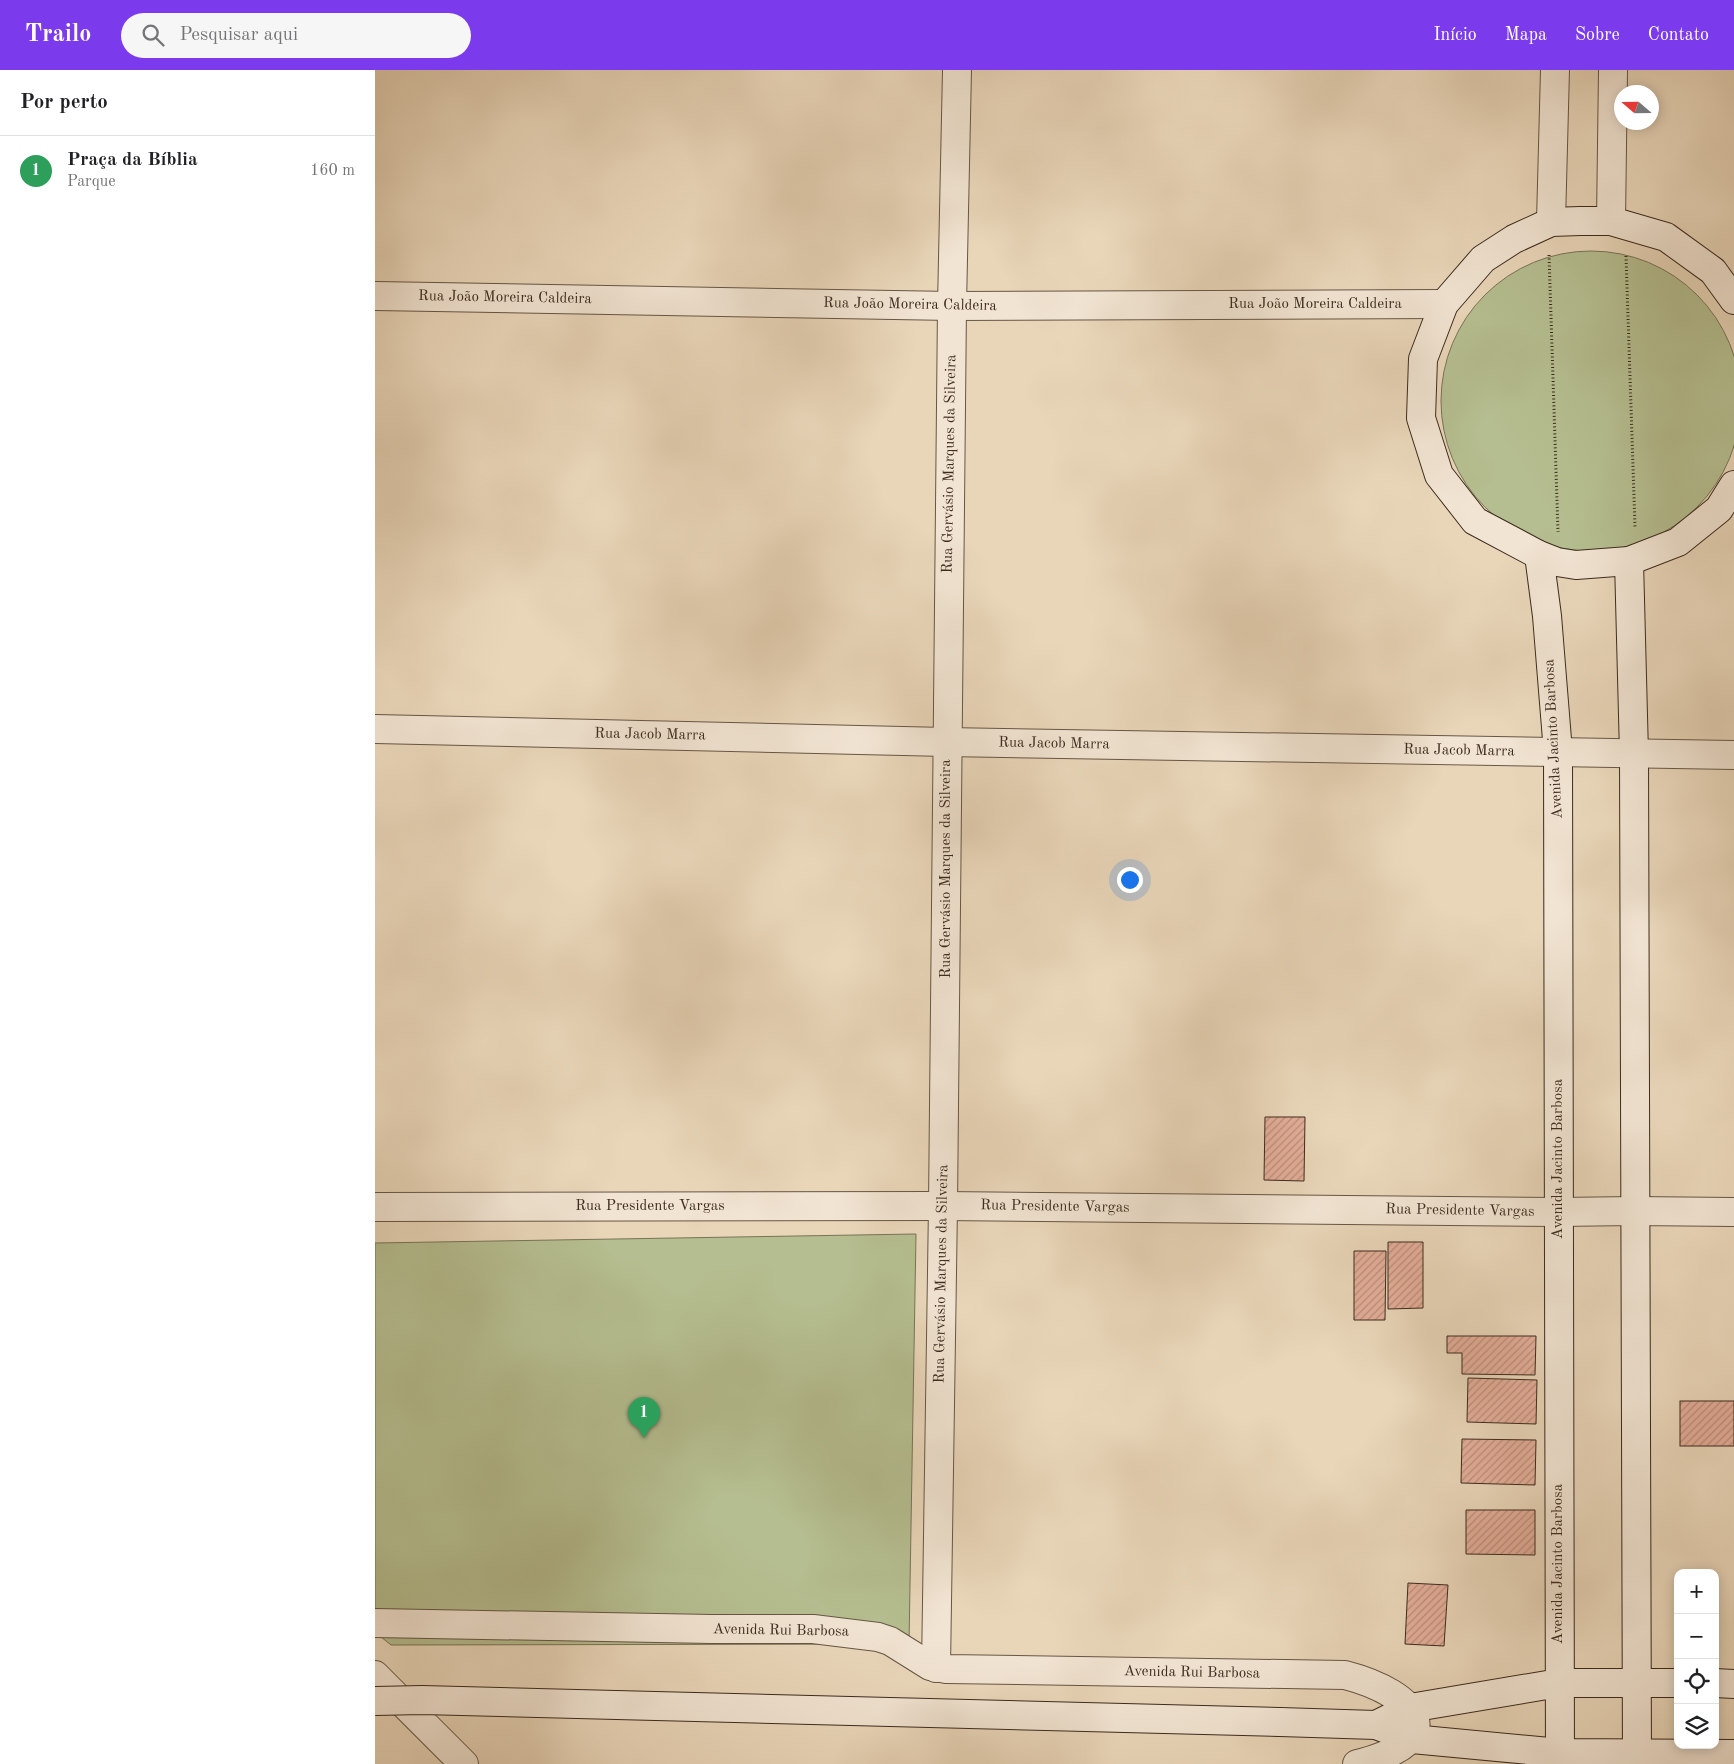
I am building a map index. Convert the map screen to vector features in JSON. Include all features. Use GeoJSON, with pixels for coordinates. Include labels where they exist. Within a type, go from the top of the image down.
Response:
{"type":"FeatureCollection","features":[{"type":"Feature","properties":{"kind":"street","name":"Rua Gervásio Marques da Silveira"},"geometry":{"type":"LineString","coordinates":[[936,1668],[943,1206],[946,742],[957,70]]}},
{"type":"Feature","properties":{"kind":"street"},"geometry":{"type":"LineString","coordinates":[[1551,222],[1555,70]]}},
{"type":"Feature","properties":{"kind":"street"},"geometry":{"type":"LineString","coordinates":[[1611,221],[1613,70]]}},
{"type":"Feature","properties":{"kind":"street"},"geometry":{"type":"LineString","coordinates":[[1734,300],[1713,270],[1666,237],[1611,221],[1580,220],[1551,222],[1514,239],[1483,259],[1444,304],[1423,358],[1421,398],[1421,418],[1439,475],[1475,521],[1548,559],[1577,565],[1629,562],[1678,542],[1719,509],[1734,485]]}},
{"type":"Feature","properties":{"kind":"street","name":"Rua João Moreira Caldeira"},"geometry":{"type":"LineString","coordinates":[[375,296],[952,306],[1444,304]]}},
{"type":"Feature","properties":{"kind":"street","name":"Avenida Jacinto Barbosa"},"geometry":{"type":"LineString","coordinates":[[1548,559],[1547,616],[1558,752],[1560,1758]]}},
{"type":"Feature","properties":{"kind":"street"},"geometry":{"type":"LineString","coordinates":[[1629,562],[1633,754],[1637,1759]]}},
{"type":"Feature","properties":{"kind":"street","name":"Rua Jacob Marra"},"geometry":{"type":"LineString","coordinates":[[375,729],[946,742],[1734,755]]}},
{"type":"Feature","properties":{"kind":"street","name":"Rua Presidente Vargas"},"geometry":{"type":"LineString","coordinates":[[375,1207],[943,1206],[1734,1212]]}},
{"type":"Feature","properties":{"kind":"street","name":"Avenida Rui Barbosa"},"geometry":{"type":"LineString","coordinates":[[375,1624],[711,1630],[813,1629],[878,1637],[890,1641],[936,1668],[1345,1675],[1387,1690],[1410,1708]]}},
{"type":"Feature","properties":{"kind":"street"},"geometry":{"type":"LineString","coordinates":[[375,1675],[464,1764]]}},
{"type":"Feature","properties":{"kind":"street"},"geometry":{"type":"LineString","coordinates":[[1375,1724],[1410,1708],[1559,1683],[1674,1683]]}},
{"type":"Feature","properties":{"kind":"street"},"geometry":{"type":"LineString","coordinates":[[1719,1683],[1734,1684]]}},
{"type":"Feature","properties":{"kind":"street"},"geometry":{"type":"LineString","coordinates":[[375,1701],[422,1700],[1375,1724],[1412,1739],[1560,1758],[1637,1759],[1734,1754]]}},
{"type":"Feature","properties":{"kind":"street"},"geometry":{"type":"LineString","coordinates":[[1357,1764],[1387,1754],[1412,1739],[1416,1722],[1410,1708]]}},
{"type":"Feature","properties":{"kind":"path"},"geometry":{"type":"LineString","coordinates":[[1611,221],[1625,254],[1636,545],[1629,562]]}},
{"type":"Feature","properties":{"kind":"path"},"geometry":{"type":"LineString","coordinates":[[1548,559],[1559,548],[1549,256],[1551,222]]}},
{"type":"Feature","properties":{"kind":"green space"},"geometry":{"type":"Polygon","coordinates":[[[1576,251],[1606,251],[1635,257],[1648,262],[1674,276],[1697,295],[1716,318],[1735,357],[1735,445],[1730,458],[1716,484],[1697,507],[1674,526],[1635,545],[1606,551],[1576,551],[1547,545],[1520,533],[1496,517],[1475,496],[1459,472],[1447,445],[1441,416],[1441,386],[1447,357],[1459,330],[1475,306],[1496,285],[1520,269],[1547,257],[1576,251]]]}},
{"type":"Feature","properties":{"kind":"green space"},"geometry":{"type":"Polygon","coordinates":[[[916,1234],[909,1644],[391,1645],[375,1632],[375,1243],[916,1234]]]}},
{"type":"Feature","properties":{"kind":"building"},"geometry":{"type":"Polygon","coordinates":[[[1265,1117],[1305,1117],[1304,1181],[1264,1180],[1265,1117]]]}},
{"type":"Feature","properties":{"kind":"building"},"geometry":{"type":"Polygon","coordinates":[[[1388,1242],[1423,1242],[1423,1308],[1388,1309],[1388,1242]]]}},
{"type":"Feature","properties":{"kind":"building"},"geometry":{"type":"Polygon","coordinates":[[[1354,1251],[1386,1251],[1385,1320],[1354,1320],[1354,1251]]]}},
{"type":"Feature","properties":{"kind":"building"},"geometry":{"type":"Polygon","coordinates":[[[1447,1336],[1536,1336],[1535,1375],[1462,1374],[1462,1353],[1447,1353],[1447,1336]]]}},
{"type":"Feature","properties":{"kind":"building"},"geometry":{"type":"Polygon","coordinates":[[[1468,1378],[1537,1380],[1536,1424],[1467,1422],[1468,1378]]]}},
{"type":"Feature","properties":{"kind":"building"},"geometry":{"type":"Polygon","coordinates":[[[1680,1401],[1734,1401],[1734,1446],[1680,1446],[1680,1401]]]}},
{"type":"Feature","properties":{"kind":"building"},"geometry":{"type":"Polygon","coordinates":[[[1462,1439],[1536,1440],[1535,1485],[1461,1483],[1462,1439]]]}},
{"type":"Feature","properties":{"kind":"building"},"geometry":{"type":"Polygon","coordinates":[[[1466,1510],[1535,1510],[1535,1555],[1466,1554],[1466,1510]]]}},
{"type":"Feature","properties":{"kind":"building"},"geometry":{"type":"Polygon","coordinates":[[[1408,1583],[1448,1585],[1444,1646],[1405,1644],[1408,1583]]]}},
{"type":"Feature","properties":{"kind":"place","name":"Praça da Bíblia"},"geometry":{"type":"Point","coordinates":[644,1438]}}]}
